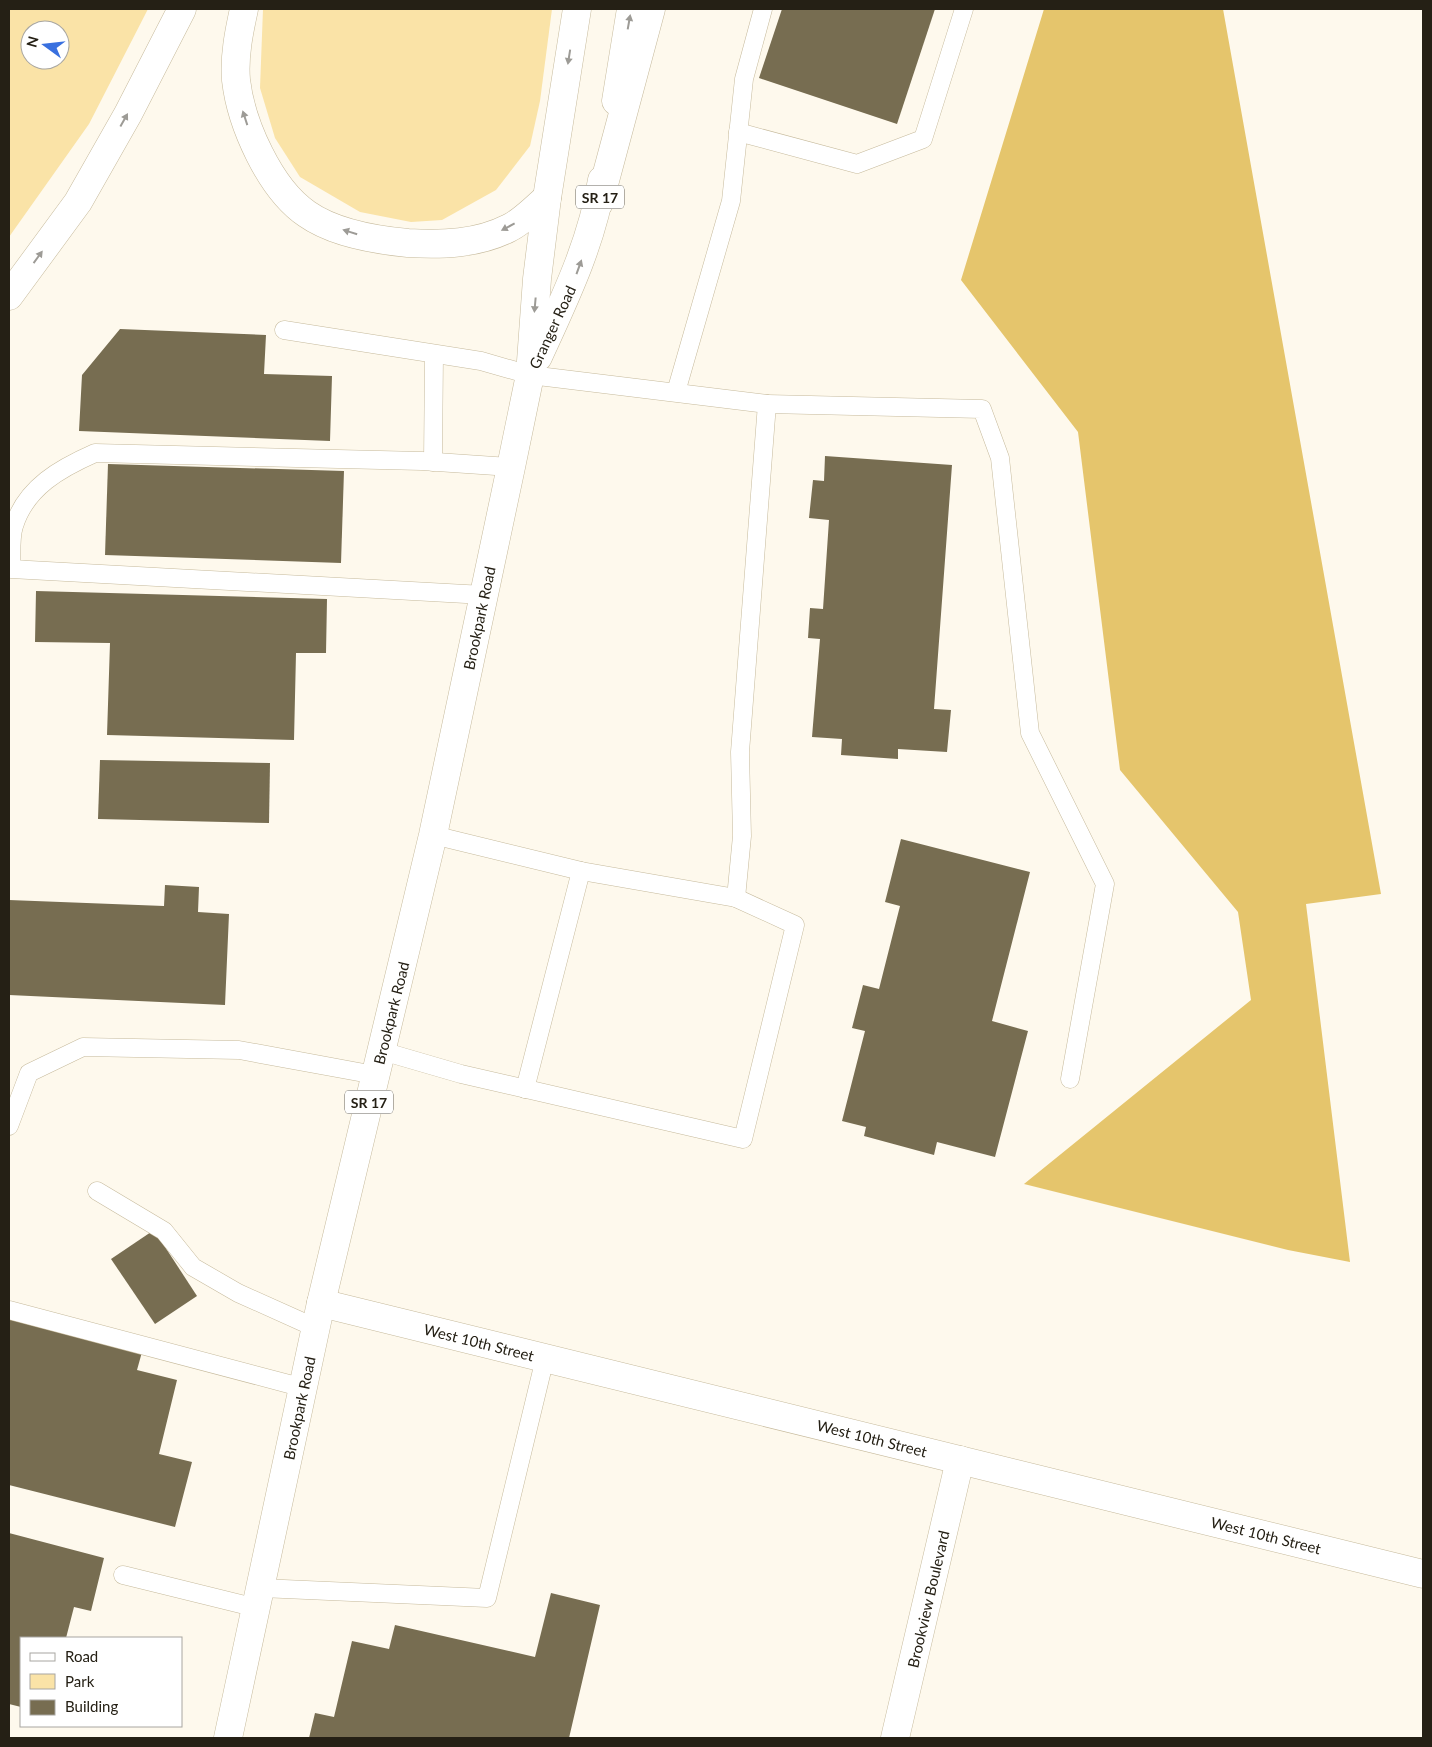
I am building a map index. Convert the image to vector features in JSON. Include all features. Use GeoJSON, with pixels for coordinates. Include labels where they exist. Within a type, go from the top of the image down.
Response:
{"type":"FeatureCollection","features":[{"type":"Feature","properties":{"kind":"main road"},"geometry":{"type":"LineString","coordinates":[[9,296],[78,202],[128,114],[182,9]]}},
{"type":"Feature","properties":{"kind":"main road"},"geometry":{"type":"LineString","coordinates":[[244,9],[237,39],[236,80],[244,117],[261,161],[281,187],[307,214],[348,232],[388,241],[437,244],[477,240],[510,228],[547,198]]}},
{"type":"Feature","properties":{"kind":"main road","name":"Granger Road"},"geometry":{"type":"LineString","coordinates":[[530,375],[537,279],[547,198],[577,9]]}},
{"type":"Feature","properties":{"kind":"main road","name":"Granger Road"},"geometry":{"type":"LineString","coordinates":[[530,375],[579,268],[599,203],[631,9]]}},
{"type":"Feature","properties":{"kind":"main road"},"geometry":{"type":"LineString","coordinates":[[599,203],[651,9]]}},
{"type":"Feature","properties":{"kind":"main road","name":"Brookpark Road"},"geometry":{"type":"LineString","coordinates":[[228,1738],[318,1315],[433,834],[530,375]]}},
{"type":"Feature","properties":{"kind":"main road","name":"West 10th Street"},"geometry":{"type":"LineString","coordinates":[[318,1315],[545,1358],[1423,1574]]}},
{"type":"Feature","properties":{"kind":"main road","name":"Brookview Boulevard"},"geometry":{"type":"LineString","coordinates":[[895,1738],[960,1460]]}},
{"type":"Feature","properties":{"kind":"lane"},"geometry":{"type":"LineString","coordinates":[[676,392],[730,201],[744,79],[763,9]]}},
{"type":"Feature","properties":{"kind":"lane"},"geometry":{"type":"LineString","coordinates":[[738,132],[857,164],[924,139],[964,9]]}},
{"type":"Feature","properties":{"kind":"lane"},"geometry":{"type":"LineString","coordinates":[[284,330],[358,340],[481,361],[530,375],[767,404],[982,409],[1000,458],[1030,733],[1105,884],[1070,1079]]}},
{"type":"Feature","properties":{"kind":"lane"},"geometry":{"type":"LineString","coordinates":[[433,462],[434,354]]}},
{"type":"Feature","properties":{"kind":"lane"},"geometry":{"type":"LineString","coordinates":[[736,898],[742,836],[740,752],[767,404]]}},
{"type":"Feature","properties":{"kind":"lane"},"geometry":{"type":"LineString","coordinates":[[484,595],[11,569],[14,526],[32,493],[61,468],[95,453],[433,462],[511,467]]}},
{"type":"Feature","properties":{"kind":"lane"},"geometry":{"type":"LineString","coordinates":[[9,1126],[28,1073],[83,1047],[239,1050],[379,1063],[461,1074],[743,1139],[795,926],[736,898],[581,871],[433,834]]}},
{"type":"Feature","properties":{"kind":"lane"},"geometry":{"type":"LineString","coordinates":[[525,1089],[581,871]]}},
{"type":"Feature","properties":{"kind":"lane"},"geometry":{"type":"LineString","coordinates":[[98,1191],[164,1231],[193,1267],[238,1294],[318,1315]]}},
{"type":"Feature","properties":{"kind":"lane"},"geometry":{"type":"LineString","coordinates":[[9,1310],[304,1388]]}},
{"type":"Feature","properties":{"kind":"lane"},"geometry":{"type":"LineString","coordinates":[[123,1576],[259,1598],[487,1598],[545,1358]]}},
{"type":"Feature","properties":{"kind":"green space"},"geometry":{"type":"Polygon","coordinates":[[[9,9],[148,9],[89,124],[9,237],[9,9]]]}},
{"type":"Feature","properties":{"kind":"green space"},"geometry":{"type":"Polygon","coordinates":[[[263,9],[552,9],[540,101],[530,146],[496,190],[442,220],[411,222],[360,212],[300,177],[275,138],[260,88],[263,9]]]}},
{"type":"Feature","properties":{"kind":"shaded area"},"geometry":{"type":"Polygon","coordinates":[[[1044,9],[1223,9],[1381,894],[1306,904],[1350,1262],[1288,1250],[1024,1184],[1251,1000],[1238,912],[1120,770],[1078,432],[961,280],[1044,9]]]}},
{"type":"Feature","properties":{"kind":"building"},"geometry":{"type":"Polygon","coordinates":[[[782,9],[935,9],[897,124],[759,78],[782,9]]]}},
{"type":"Feature","properties":{"kind":"building"},"geometry":{"type":"Polygon","coordinates":[[[120,329],[266,335],[264,374],[332,376],[330,441],[79,431],[82,375],[120,329]]]}},
{"type":"Feature","properties":{"kind":"building"},"geometry":{"type":"Polygon","coordinates":[[[825,456],[952,465],[934,709],[951,710],[947,752],[898,749],[898,759],[841,755],[842,739],[812,737],[820,639],[808,638],[810,608],[823,609],[829,520],[809,518],[813,480],[824,481],[825,456]]]}},
{"type":"Feature","properties":{"kind":"building"},"geometry":{"type":"Polygon","coordinates":[[[108,464],[344,471],[341,563],[105,555],[108,464]]]}},
{"type":"Feature","properties":{"kind":"building"},"geometry":{"type":"Polygon","coordinates":[[[36,591],[327,599],[326,653],[296,653],[294,740],[107,735],[110,643],[35,642],[36,591]]]}},
{"type":"Feature","properties":{"kind":"building"},"geometry":{"type":"Polygon","coordinates":[[[100,760],[270,763],[269,823],[98,819],[100,760]]]}},
{"type":"Feature","properties":{"kind":"building"},"geometry":{"type":"Polygon","coordinates":[[[901,839],[1030,872],[992,1021],[1028,1031],[995,1157],[937,1142],[934,1155],[864,1136],[866,1127],[842,1121],[865,1031],[852,1028],[863,985],[879,989],[900,906],[885,902],[901,839]]]}},
{"type":"Feature","properties":{"kind":"building"},"geometry":{"type":"Polygon","coordinates":[[[165,885],[199,887],[198,912],[229,914],[225,1005],[9,995],[9,900],[164,906],[165,885]]]}},
{"type":"Feature","properties":{"kind":"building"},"geometry":{"type":"Polygon","coordinates":[[[154,1230],[197,1296],[155,1324],[111,1259],[154,1230]]]}},
{"type":"Feature","properties":{"kind":"building"},"geometry":{"type":"Polygon","coordinates":[[[9,1318],[142,1352],[137,1370],[177,1380],[159,1454],[192,1462],[175,1527],[9,1485],[9,1318]]]}},
{"type":"Feature","properties":{"kind":"building"},"geometry":{"type":"Polygon","coordinates":[[[9,1533],[104,1558],[91,1611],[74,1607],[66,1637],[20,1637],[20,1707],[9,1704],[9,1533]]]}},
{"type":"Feature","properties":{"kind":"building"},"geometry":{"type":"Polygon","coordinates":[[[551,1593],[600,1605],[569,1738],[309,1738],[315,1713],[334,1717],[352,1641],[389,1649],[395,1625],[535,1657],[551,1593]]]}}]}
